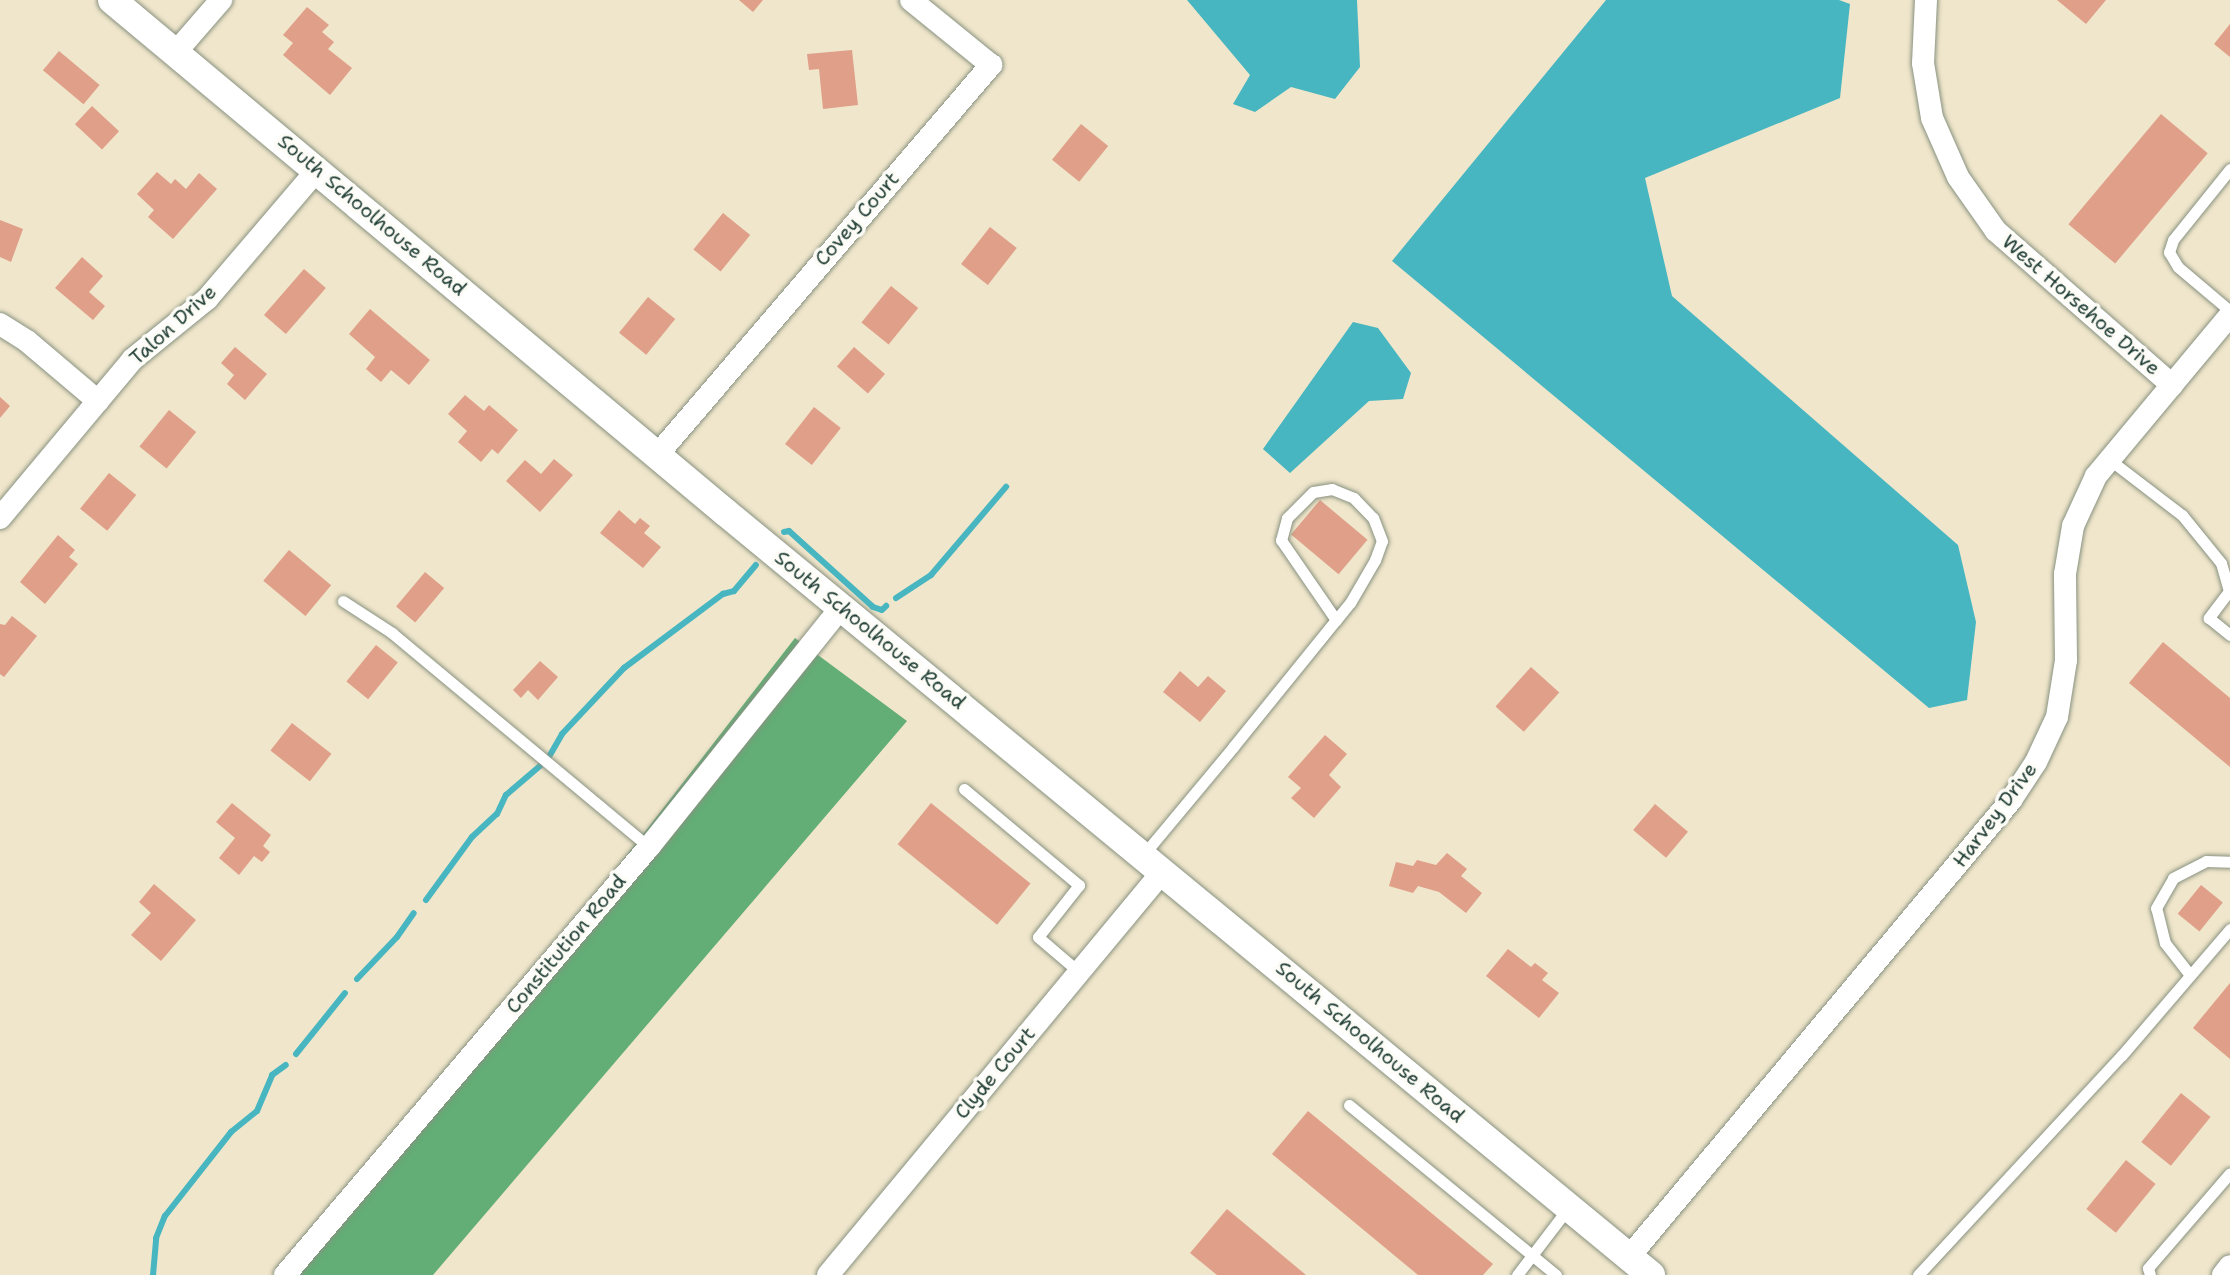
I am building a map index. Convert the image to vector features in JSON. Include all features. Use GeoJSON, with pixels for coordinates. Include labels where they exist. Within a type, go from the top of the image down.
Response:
{"type":"FeatureCollection","features":[{"type":"Feature","properties":{"kind":"street","name":"South Schoolhouse Road"},"geometry":{"type":"LineString","coordinates":[[112,0],[1651,1275]]}},
{"type":"Feature","properties":{"kind":"street"},"geometry":{"type":"LineString","coordinates":[[176,52],[221,0]]}},
{"type":"Feature","properties":{"kind":"street","name":"Covey Court"},"geometry":{"type":"LineString","coordinates":[[659,453],[991,65],[911,0]]}},
{"type":"Feature","properties":{"kind":"street","name":"West Horsehoe Drive"},"geometry":{"type":"LineString","coordinates":[[1926,0],[1923,63],[1932,118],[1958,177],[1996,231],[2172,385]]}},
{"type":"Feature","properties":{"kind":"street","name":"Talon Drive"},"geometry":{"type":"LineString","coordinates":[[0,518],[133,359],[207,299],[317,170]]}},
{"type":"Feature","properties":{"kind":"street","name":"Harvey Drive"},"geometry":{"type":"LineString","coordinates":[[1629,1257],[2011,800],[2036,762],[2057,717],[2064,675],[2065,574],[2073,526],[2096,476],[2230,313]]}},
{"type":"Feature","properties":{"kind":"street"},"geometry":{"type":"LineString","coordinates":[[0,324],[27,341],[98,401]]}},
{"type":"Feature","properties":{"kind":"street","name":"Constitution Road"},"geometry":{"type":"LineString","coordinates":[[285,1275],[649,847],[841,607]]}},
{"type":"Feature","properties":{"kind":"street","name":"Clyde Court"},"geometry":{"type":"LineString","coordinates":[[828,1275],[1079,972],[1153,863]]}},
{"type":"Feature","properties":{"kind":"street"},"geometry":{"type":"LineString","coordinates":[[2223,1275],[2230,1266]]}},
{"type":"Feature","properties":{"kind":"lane"},"geometry":{"type":"LineString","coordinates":[[2230,169],[2173,240],[2169,252],[2178,267],[2230,313]]}},
{"type":"Feature","properties":{"kind":"lane"},"geometry":{"type":"LineString","coordinates":[[2110,460],[2182,515],[2221,563],[2229,591],[2209,618],[2230,635]]}},
{"type":"Feature","properties":{"kind":"lane"},"geometry":{"type":"LineString","coordinates":[[1153,863],[1336,620],[1369,571],[1382,541],[1373,518],[1354,498],[1332,489],[1313,492],[1287,518],[1281,540],[1336,620]]}},
{"type":"Feature","properties":{"kind":"lane"},"geometry":{"type":"LineString","coordinates":[[343,601],[392,633],[649,847]]}},
{"type":"Feature","properties":{"kind":"lane"},"geometry":{"type":"LineString","coordinates":[[964,789],[1079,885],[1038,937],[1079,972]]}},
{"type":"Feature","properties":{"kind":"lane"},"geometry":{"type":"LineString","coordinates":[[2190,975],[2165,943],[2156,908],[2173,878],[2206,861],[2230,862]]}},
{"type":"Feature","properties":{"kind":"lane"},"geometry":{"type":"LineString","coordinates":[[1918,1275],[2122,1055],[2230,929]]}},
{"type":"Feature","properties":{"kind":"lane"},"geometry":{"type":"LineString","coordinates":[[1349,1105],[1556,1275]]}},
{"type":"Feature","properties":{"kind":"lane"},"geometry":{"type":"LineString","coordinates":[[2150,1275],[2148,1268],[2230,1173]]}},
{"type":"Feature","properties":{"kind":"lane"},"geometry":{"type":"LineString","coordinates":[[1517,1275],[1569,1207]]}},
{"type":"Feature","properties":{"kind":"green space"},"geometry":{"type":"Polygon","coordinates":[[[795,638],[907,721],[433,1275],[275,1275],[572,926],[795,638]]]}},
{"type":"Feature","properties":{"kind":"water"},"geometry":{"type":"Polygon","coordinates":[[[1187,0],[1357,0],[1360,67],[1335,99],[1291,87],[1255,112],[1233,104],[1250,75],[1187,0]]]}},
{"type":"Feature","properties":{"kind":"water"},"geometry":{"type":"Polygon","coordinates":[[[1606,0],[1839,0],[1850,4],[1840,98],[1645,178],[1672,296],[1958,545],[1976,622],[1967,700],[1929,708],[1392,261],[1606,0]]]}},
{"type":"Feature","properties":{"kind":"water"},"geometry":{"type":"Polygon","coordinates":[[[1353,322],[1378,328],[1411,373],[1403,399],[1369,401],[1290,473],[1263,449],[1353,322]]]}},
{"type":"Feature","properties":{"kind":"building"},"geometry":{"type":"Polygon","coordinates":[[[739,0],[763,0],[753,12],[739,0]]]}},
{"type":"Feature","properties":{"kind":"building"},"geometry":{"type":"Polygon","coordinates":[[[2057,0],[2106,0],[2086,24],[2057,0]]]}},
{"type":"Feature","properties":{"kind":"building"},"geometry":{"type":"Polygon","coordinates":[[[307,7],[329,25],[322,32],[334,42],[328,49],[352,68],[330,95],[283,55],[293,43],[283,35],[307,7]]]}},
{"type":"Feature","properties":{"kind":"building"},"geometry":{"type":"Polygon","coordinates":[[[2230,24],[2230,57],[2214,44],[2230,24]]]}},
{"type":"Feature","properties":{"kind":"building"},"geometry":{"type":"Polygon","coordinates":[[[852,50],[858,105],[823,109],[819,69],[809,70],[807,54],[852,50]]]}},
{"type":"Feature","properties":{"kind":"building"},"geometry":{"type":"Polygon","coordinates":[[[59,51],[100,85],[84,104],[43,70],[59,51]]]}},
{"type":"Feature","properties":{"kind":"building"},"geometry":{"type":"Polygon","coordinates":[[[92,106],[119,131],[102,150],[75,124],[92,106]]]}},
{"type":"Feature","properties":{"kind":"building"},"geometry":{"type":"Polygon","coordinates":[[[2161,114],[2208,153],[2115,264],[2068,224],[2161,114]]]}},
{"type":"Feature","properties":{"kind":"building"},"geometry":{"type":"Polygon","coordinates":[[[1081,124],[1108,146],[1079,182],[1052,160],[1081,124]]]}},
{"type":"Feature","properties":{"kind":"building"},"geometry":{"type":"Polygon","coordinates":[[[157,172],[171,184],[175,179],[186,189],[199,173],[217,189],[173,239],[148,217],[154,210],[137,194],[157,172]]]}},
{"type":"Feature","properties":{"kind":"building"},"geometry":{"type":"Polygon","coordinates":[[[723,213],[750,235],[721,272],[693,250],[723,213]]]}},
{"type":"Feature","properties":{"kind":"building"},"geometry":{"type":"Polygon","coordinates":[[[0,220],[23,229],[11,262],[0,257],[0,220]]]}},
{"type":"Feature","properties":{"kind":"building"},"geometry":{"type":"Polygon","coordinates":[[[990,227],[1017,248],[988,285],[961,264],[990,227]]]}},
{"type":"Feature","properties":{"kind":"building"},"geometry":{"type":"Polygon","coordinates":[[[82,257],[103,276],[89,292],[105,306],[93,320],[55,288],[82,257]]]}},
{"type":"Feature","properties":{"kind":"building"},"geometry":{"type":"Polygon","coordinates":[[[304,269],[326,288],[286,334],[264,315],[304,269]]]}},
{"type":"Feature","properties":{"kind":"building"},"geometry":{"type":"Polygon","coordinates":[[[891,286],[918,308],[889,345],[861,323],[891,286]]]}},
{"type":"Feature","properties":{"kind":"building"},"geometry":{"type":"Polygon","coordinates":[[[648,297],[675,319],[646,355],[619,333],[648,297]]]}},
{"type":"Feature","properties":{"kind":"building"},"geometry":{"type":"Polygon","coordinates":[[[370,309],[430,360],[409,385],[391,370],[381,382],[366,369],[375,357],[349,334],[370,309]]]}},
{"type":"Feature","properties":{"kind":"building"},"geometry":{"type":"Polygon","coordinates":[[[235,347],[267,374],[245,400],[227,384],[234,375],[221,363],[235,347]]]}},
{"type":"Feature","properties":{"kind":"building"},"geometry":{"type":"Polygon","coordinates":[[[854,347],[885,374],[868,394],[837,367],[854,347]]]}},
{"type":"Feature","properties":{"kind":"building"},"geometry":{"type":"Polygon","coordinates":[[[465,395],[484,411],[489,405],[518,430],[498,454],[492,449],[481,462],[458,442],[467,431],[448,414],[465,395]]]}},
{"type":"Feature","properties":{"kind":"building"},"geometry":{"type":"Polygon","coordinates":[[[0,397],[10,406],[0,418],[0,397]]]}},
{"type":"Feature","properties":{"kind":"building"},"geometry":{"type":"Polygon","coordinates":[[[814,407],[841,428],[812,465],[785,444],[814,407]]]}},
{"type":"Feature","properties":{"kind":"building"},"geometry":{"type":"Polygon","coordinates":[[[169,410],[196,432],[167,469],[139,447],[169,410]]]}},
{"type":"Feature","properties":{"kind":"building"},"geometry":{"type":"Polygon","coordinates":[[[554,459],[573,475],[540,512],[506,481],[525,460],[541,474],[554,459]]]}},
{"type":"Feature","properties":{"kind":"building"},"geometry":{"type":"Polygon","coordinates":[[[109,473],[136,495],[107,531],[80,509],[109,473]]]}},
{"type":"Feature","properties":{"kind":"building"},"geometry":{"type":"Polygon","coordinates":[[[1320,500],[1367,540],[1339,574],[1291,534],[1320,500]]]}},
{"type":"Feature","properties":{"kind":"building"},"geometry":{"type":"Polygon","coordinates":[[[619,510],[635,524],[640,518],[650,526],[644,533],[661,547],[643,568],[600,533],[619,510]]]}},
{"type":"Feature","properties":{"kind":"building"},"geometry":{"type":"Polygon","coordinates":[[[58,535],[75,550],[69,557],[78,564],[45,604],[20,582],[58,535]]]}},
{"type":"Feature","properties":{"kind":"building"},"geometry":{"type":"Polygon","coordinates":[[[289,550],[331,585],[305,616],[263,581],[289,550]]]}},
{"type":"Feature","properties":{"kind":"building"},"geometry":{"type":"Polygon","coordinates":[[[425,572],[444,588],[415,623],[396,606],[425,572]]]}},
{"type":"Feature","properties":{"kind":"building"},"geometry":{"type":"Polygon","coordinates":[[[12,616],[37,636],[4,677],[0,674],[0,624],[5,625],[12,616]]]}},
{"type":"Feature","properties":{"kind":"building"},"geometry":{"type":"Polygon","coordinates":[[[2163,642],[2230,698],[2230,767],[2129,683],[2163,642]]]}},
{"type":"Feature","properties":{"kind":"building"},"geometry":{"type":"Polygon","coordinates":[[[376,645],[398,663],[368,699],[346,682],[376,645]]]}},
{"type":"Feature","properties":{"kind":"building"},"geometry":{"type":"Polygon","coordinates":[[[540,661],[558,677],[538,700],[528,690],[521,698],[513,690],[540,661]]]}},
{"type":"Feature","properties":{"kind":"building"},"geometry":{"type":"Polygon","coordinates":[[[1531,667],[1559,692],[1524,732],[1496,706],[1531,667]]]}},
{"type":"Feature","properties":{"kind":"building"},"geometry":{"type":"Polygon","coordinates":[[[1180,671],[1198,687],[1208,676],[1226,691],[1200,722],[1163,692],[1180,671]]]}},
{"type":"Feature","properties":{"kind":"building"},"geometry":{"type":"Polygon","coordinates":[[[292,723],[331,754],[310,781],[270,751],[292,723]]]}},
{"type":"Feature","properties":{"kind":"building"},"geometry":{"type":"Polygon","coordinates":[[[1325,735],[1347,754],[1329,775],[1341,787],[1314,818],[1291,798],[1301,788],[1288,777],[1325,735]]]}},
{"type":"Feature","properties":{"kind":"building"},"geometry":{"type":"Polygon","coordinates":[[[232,803],[271,835],[263,846],[270,852],[262,862],[254,856],[239,875],[219,858],[235,838],[216,822],[232,803]]]}},
{"type":"Feature","properties":{"kind":"building"},"geometry":{"type":"Polygon","coordinates":[[[931,803],[1030,884],[997,925],[898,844],[931,803]]]}},
{"type":"Feature","properties":{"kind":"building"},"geometry":{"type":"Polygon","coordinates":[[[1655,804],[1688,832],[1666,858],[1633,830],[1655,804]]]}},
{"type":"Feature","properties":{"kind":"building"},"geometry":{"type":"Polygon","coordinates":[[[1447,853],[1467,869],[1461,876],[1482,893],[1466,913],[1439,892],[1418,886],[1413,893],[1389,886],[1396,862],[1413,866],[1417,860],[1436,865],[1447,853]]]}},
{"type":"Feature","properties":{"kind":"building"},"geometry":{"type":"Polygon","coordinates":[[[154,884],[196,920],[161,961],[131,935],[151,913],[139,902],[154,884]]]}},
{"type":"Feature","properties":{"kind":"building"},"geometry":{"type":"Polygon","coordinates":[[[2201,885],[2223,903],[2199,931],[2178,914],[2201,885]]]}},
{"type":"Feature","properties":{"kind":"building"},"geometry":{"type":"Polygon","coordinates":[[[1508,949],[1531,967],[1535,963],[1548,973],[1542,980],[1559,993],[1539,1018],[1486,976],[1508,949]]]}},
{"type":"Feature","properties":{"kind":"building"},"geometry":{"type":"Polygon","coordinates":[[[2230,983],[2230,1059],[2193,1028],[2230,983]]]}},
{"type":"Feature","properties":{"kind":"building"},"geometry":{"type":"Polygon","coordinates":[[[2181,1093],[2211,1117],[2171,1166],[2141,1142],[2181,1093]]]}},
{"type":"Feature","properties":{"kind":"building"},"geometry":{"type":"Polygon","coordinates":[[[1308,1111],[1493,1264],[1483,1275],[1418,1275],[1272,1154],[1308,1111]]]}},
{"type":"Feature","properties":{"kind":"building"},"geometry":{"type":"Polygon","coordinates":[[[2126,1160],[2156,1184],[2116,1233],[2086,1209],[2126,1160]]]}},
{"type":"Feature","properties":{"kind":"building"},"geometry":{"type":"Polygon","coordinates":[[[1227,1209],[1306,1275],[1217,1275],[1190,1253],[1227,1209]]]}},
{"type":"Feature","properties":{"kind":"waterway"},"geometry":{"type":"LineString","coordinates":[[896,598],[931,575],[1006,487]]}},
{"type":"Feature","properties":{"kind":"waterway"},"geometry":{"type":"LineString","coordinates":[[784,532],[789,531],[873,607],[882,610],[886,606]]}},
{"type":"Feature","properties":{"kind":"waterway"},"geometry":{"type":"LineString","coordinates":[[550,755],[562,734],[624,668],[723,594],[734,591],[756,565]]}},
{"type":"Feature","properties":{"kind":"waterway"},"geometry":{"type":"LineString","coordinates":[[426,900],[472,837],[497,814],[506,795],[540,766]]}},
{"type":"Feature","properties":{"kind":"waterway"},"geometry":{"type":"LineString","coordinates":[[357,979],[397,937],[414,913]]}},
{"type":"Feature","properties":{"kind":"waterway"},"geometry":{"type":"LineString","coordinates":[[296,1054],[345,993]]}},
{"type":"Feature","properties":{"kind":"waterway"},"geometry":{"type":"LineString","coordinates":[[153,1275],[156,1238],[165,1216],[231,1132],[257,1111],[272,1075],[286,1065]]}}]}
